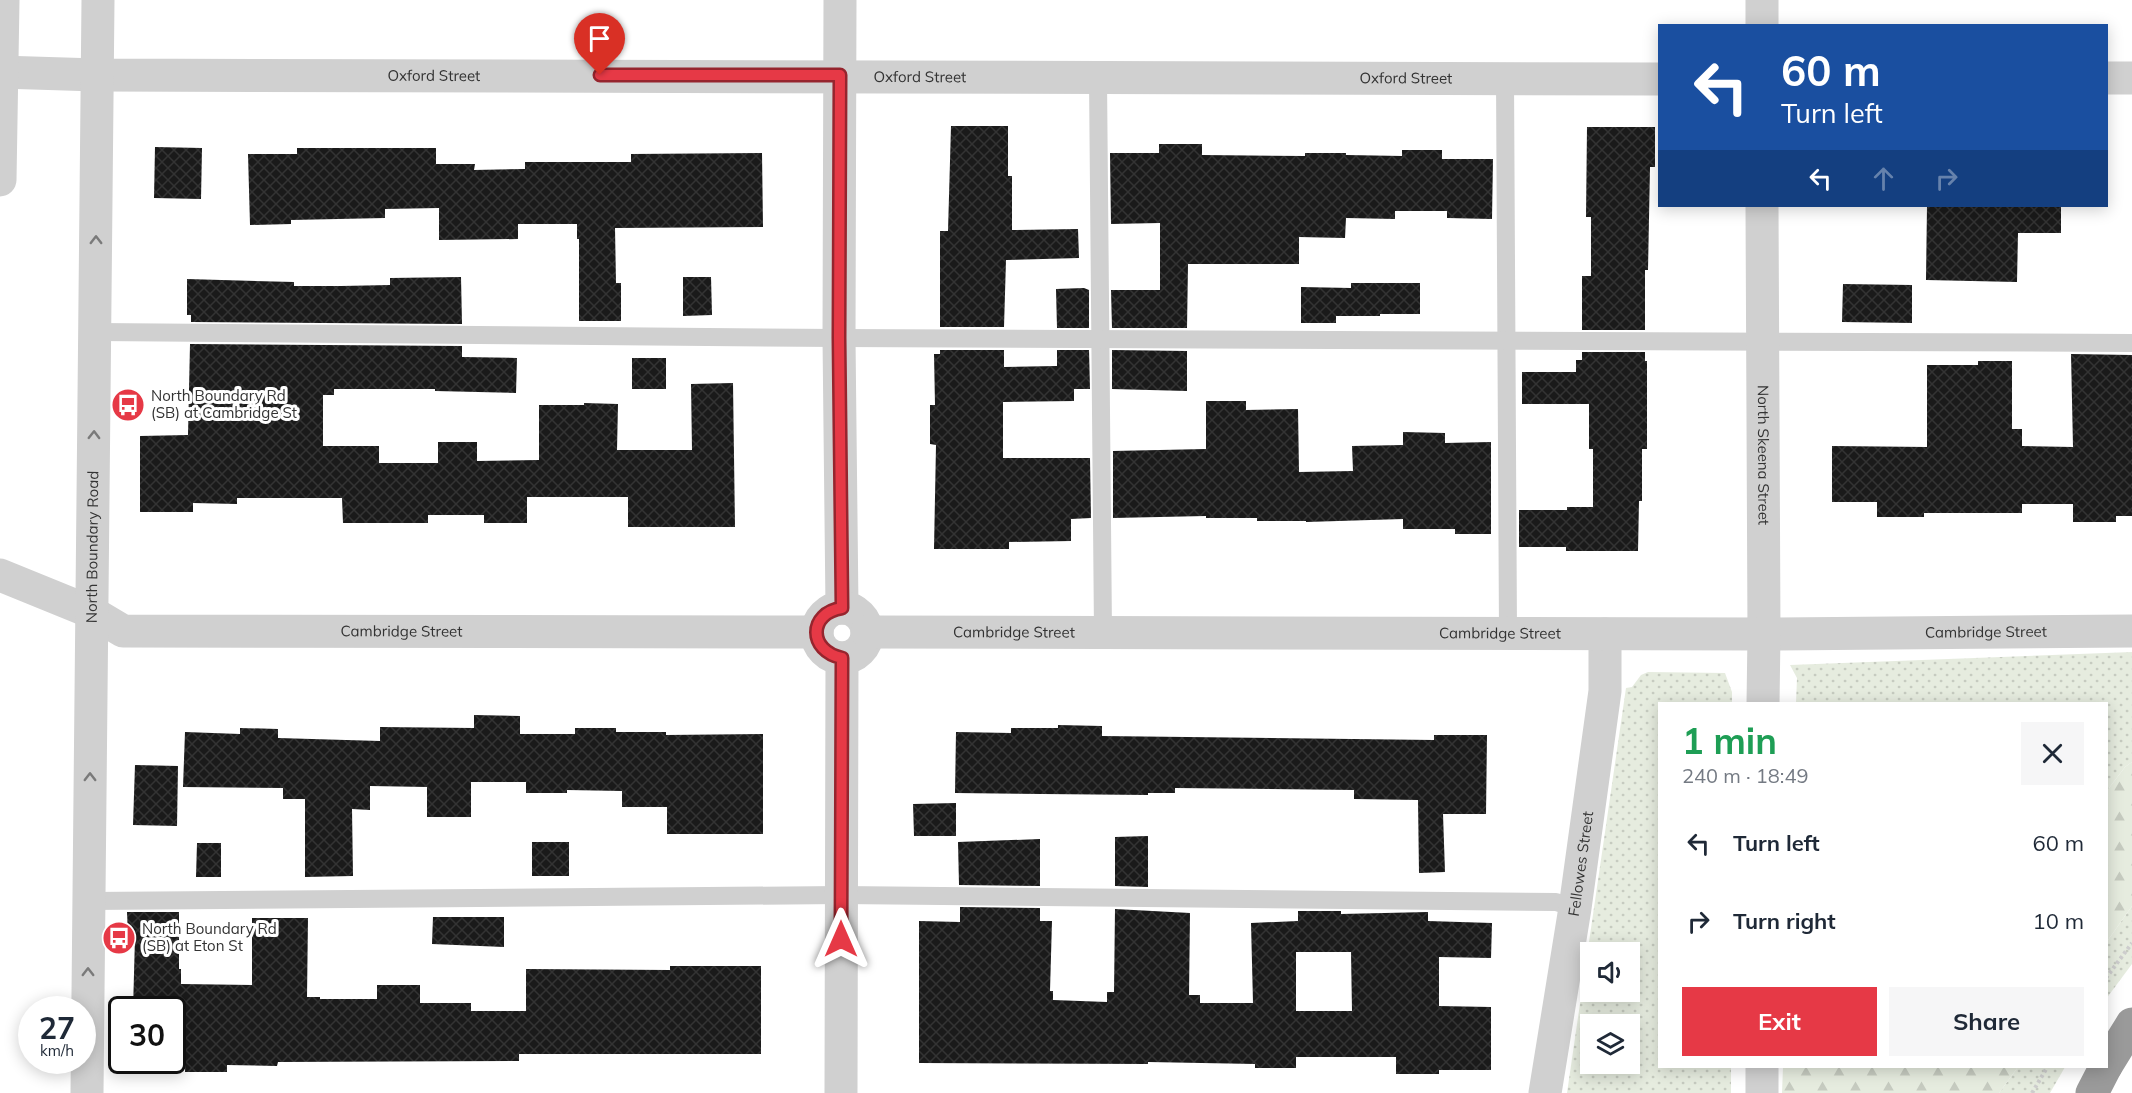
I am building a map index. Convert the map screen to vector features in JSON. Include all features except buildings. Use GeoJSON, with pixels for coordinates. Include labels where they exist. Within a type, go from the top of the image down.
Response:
{"type":"FeatureCollection","features":[{"type":"Feature","properties":{"kind":"highway"},"geometry":{"type":"LineString","coordinates":[[2108,1063],[2132,1024]]}},
{"type":"Feature","properties":{"kind":"highway"},"geometry":{"type":"LineString","coordinates":[[2092,1093],[2105,1068]]}},
{"type":"Feature","properties":{"kind":"street"},"geometry":{"type":"LineString","coordinates":[[0,180],[3,0]]}},
{"type":"Feature","properties":{"kind":"street","name":"North Boundary Road"},"geometry":{"type":"LineString","coordinates":[[87,1093],[98,0]]}},
{"type":"Feature","properties":{"kind":"street"},"geometry":{"type":"LineString","coordinates":[[840,0],[839,338],[842,608]]}},
{"type":"Feature","properties":{"kind":"street"},"geometry":{"type":"LineString","coordinates":[[1761,24],[1762,0]]}},
{"type":"Feature","properties":{"kind":"street","name":"Oxford Street"},"geometry":{"type":"LineString","coordinates":[[1,72],[97,75],[840,75],[1658,79]]}},
{"type":"Feature","properties":{"kind":"street"},"geometry":{"type":"LineString","coordinates":[[2108,78],[2132,78]]}},
{"type":"Feature","properties":{"kind":"street","name":"North Skeena Street"},"geometry":{"type":"LineString","coordinates":[[1762,207],[1763,702]]}},
{"type":"Feature","properties":{"kind":"street","name":"Cambridge Street"},"geometry":{"type":"LineString","coordinates":[[0,574],[91,612],[123,631],[816,632]]}},
{"type":"Feature","properties":{"kind":"street"},"geometry":{"type":"LineString","coordinates":[[842,608],[860,615],[867,632],[866,642],[852,657],[832,656],[824,651],[818,642],[816,632],[819,623],[825,615],[842,608]]}},
{"type":"Feature","properties":{"kind":"street","name":"Cambridge Street"},"geometry":{"type":"LineString","coordinates":[[867,632],[1764,634],[2132,631]]}},
{"type":"Feature","properties":{"kind":"street","name":"Fellowes Street"},"geometry":{"type":"LineString","coordinates":[[1545,1093],[1575,908],[1605,691],[1605,634]]}},
{"type":"Feature","properties":{"kind":"street"},"geometry":{"type":"LineString","coordinates":[[841,1093],[842,658]]}},
{"type":"Feature","properties":{"kind":"street"},"geometry":{"type":"LineString","coordinates":[[1762,1068],[1762,1093]]}},
{"type":"Feature","properties":{"kind":"lane"},"geometry":{"type":"LineString","coordinates":[[1098,78],[1103,633]]}},
{"type":"Feature","properties":{"kind":"lane"},"geometry":{"type":"LineString","coordinates":[[1505,78],[1508,633]]}},
{"type":"Feature","properties":{"kind":"lane"},"geometry":{"type":"LineString","coordinates":[[96,332],[839,338],[2132,343]]}},
{"type":"Feature","properties":{"kind":"lane"},"geometry":{"type":"LineString","coordinates":[[89,901],[841,896],[1556,902],[1575,908]]}},
{"type":"Feature","properties":{"kind":"path"},"geometry":{"type":"LineString","coordinates":[[2108,975],[2132,944]]}},
{"type":"Feature","properties":{"kind":"path"},"geometry":{"type":"LineString","coordinates":[[2032,1093],[2047,1068]]}},
{"type":"Feature","properties":{"kind":"green space"},"geometry":{"type":"Polygon","coordinates":[[[2132,652],[2132,762],[2125,767],[2108,789],[2108,702],[1796,702],[1797,678],[1790,665],[2132,652]]]}},
{"type":"Feature","properties":{"kind":"green space"},"geometry":{"type":"Polygon","coordinates":[[[1648,672],[1725,673],[1732,692],[1732,702],[1658,702],[1658,1068],[1731,1068],[1731,1093],[1567,1093],[1580,1002],[1640,1002],[1640,942],[1589,942],[1626,688],[1632,687],[1641,675],[1648,672]]]}},
{"type":"Feature","properties":{"kind":"green space"},"geometry":{"type":"Polygon","coordinates":[[[2132,762],[2132,906],[2108,940],[2108,789],[2125,767],[2132,762]]]}},
{"type":"Feature","properties":{"kind":"green space"},"geometry":{"type":"Polygon","coordinates":[[[2132,906],[2132,964],[2108,996],[2108,940],[2132,906]]]}},
{"type":"Feature","properties":{"kind":"green space"},"geometry":{"type":"Polygon","coordinates":[[[1783,1068],[2017,1068],[1999,1093],[1782,1093],[1783,1068]]]}},
{"type":"Feature","properties":{"kind":"green space"},"geometry":{"type":"Polygon","coordinates":[[[2017,1068],[2064,1068],[2050,1093],[1999,1093],[2017,1068]]]}},
{"type":"Feature","properties":{"kind":"place","name":"North Boundary Rd (SB) at Cambridge St"},"geometry":{"type":"Point","coordinates":[128,405]}},
{"type":"Feature","properties":{"kind":"place","name":"North Boundary Rd (SB) at Eton St"},"geometry":{"type":"Point","coordinates":[119,938]}},
{"type":"Feature","properties":{"kind":"route"},"geometry":{"type":"LineString","coordinates":[[600,75],[840,75],[839,338],[842,608],[825,615],[816,632],[818,642],[824,651],[842,658],[841,939]]}}]}
